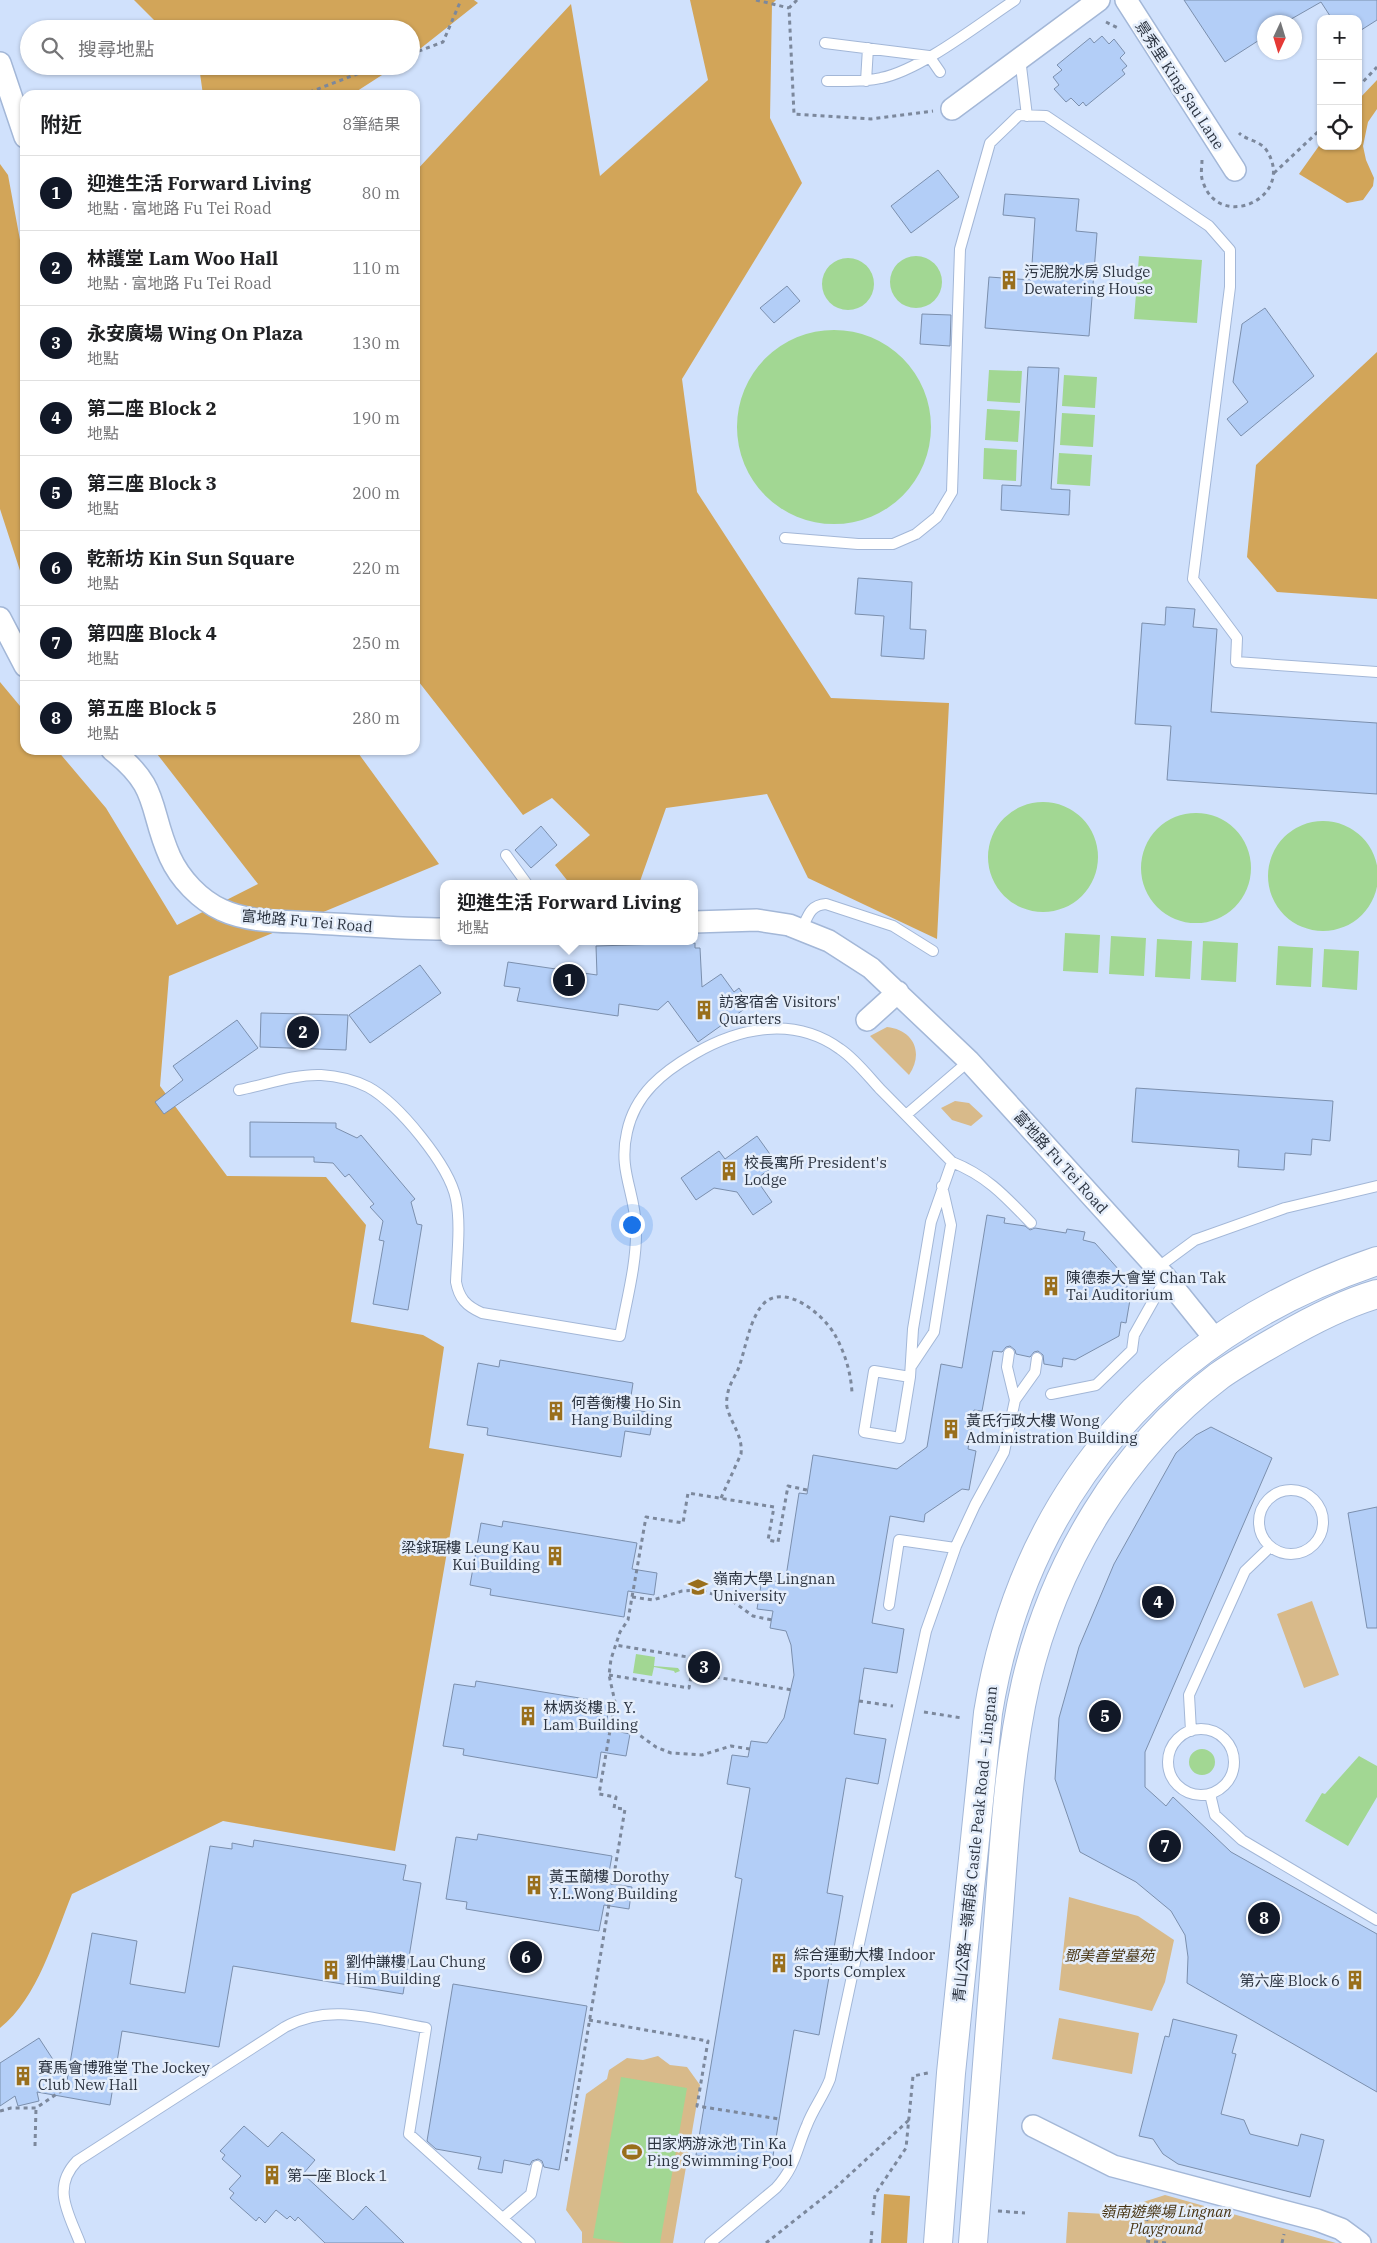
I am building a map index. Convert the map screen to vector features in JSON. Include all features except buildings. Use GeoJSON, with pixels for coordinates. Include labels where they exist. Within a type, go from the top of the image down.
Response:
{"type":"FeatureCollection","features":[{"type":"Feature","properties":{"kind":"main road","name":"青山公路－嶺南段 Castle Peak Road – Lingnan"},"geometry":{"type":"LineString","coordinates":[[938,2243],[951,2073],[981,1766],[994,1675],[1004,1637],[1025,1579],[1040,1546],[1092,1461],[1146,1397],[1162,1381],[1216,1340],[1245,1321],[1308,1286],[1377,1261]]}},
{"type":"Feature","properties":{"kind":"main road","name":"青山公路－嶺南段 Castle Peak Road – Lingnan"},"geometry":{"type":"LineString","coordinates":[[973,2243],[1011,1771],[1026,1684],[1036,1646],[1066,1567],[1109,1493],[1159,1430],[1188,1402],[1219,1376],[1250,1355],[1322,1315],[1377,1294]]}},
{"type":"Feature","properties":{"kind":"street"},"geometry":{"type":"LineString","coordinates":[[952,109],[1099,0]]}},
{"type":"Feature","properties":{"kind":"street","name":"景秀里 King Sau Lane"},"geometry":{"type":"LineString","coordinates":[[1126,0],[1235,170]]}},
{"type":"Feature","properties":{"kind":"street"},"geometry":{"type":"LineString","coordinates":[[0,63],[20,123]]}},
{"type":"Feature","properties":{"kind":"street"},"geometry":{"type":"LineString","coordinates":[[0,618],[20,656]]}},
{"type":"Feature","properties":{"kind":"street","name":"富地路 Fu Tei Road"},"geometry":{"type":"LineString","coordinates":[[118,755],[135,769],[147,787],[170,857],[180,874],[203,898],[220,910],[258,919],[440,929]]}},
{"type":"Feature","properties":{"kind":"street","name":"富地路 Fu Tei Road"},"geometry":{"type":"LineString","coordinates":[[698,922],[757,920],[802,929],[851,954],[898,992],[969,1061],[1162,1273],[1216,1340]]}},
{"type":"Feature","properties":{"kind":"street"},"geometry":{"type":"LineString","coordinates":[[867,1020],[898,992]]}},
{"type":"Feature","properties":{"kind":"street"},"geometry":{"type":"LineString","coordinates":[[1033,2126],[1113,2166],[1317,2220],[1341,2229],[1360,2243]]}},
{"type":"Feature","properties":{"kind":"lane"},"geometry":{"type":"LineString","coordinates":[[827,81],[866,81],[893,75],[929,56],[1015,0]]}},
{"type":"Feature","properties":{"kind":"lane"},"geometry":{"type":"LineString","coordinates":[[826,43],[929,56],[940,72]]}},
{"type":"Feature","properties":{"kind":"lane"},"geometry":{"type":"LineString","coordinates":[[866,81],[868,48]]}},
{"type":"Feature","properties":{"kind":"lane"},"geometry":{"type":"LineString","coordinates":[[1020,58],[1027,116]]}},
{"type":"Feature","properties":{"kind":"lane"},"geometry":{"type":"LineString","coordinates":[[785,538],[858,544],[893,544],[916,534],[936,517],[952,492],[960,249],[990,143],[1019,115],[1046,116],[1209,226],[1230,250],[1230,287],[1193,579],[1237,638],[1236,662],[1377,672]]}},
{"type":"Feature","properties":{"kind":"lane"},"geometry":{"type":"LineString","coordinates":[[506,855],[524,880]]}},
{"type":"Feature","properties":{"kind":"lane"},"geometry":{"type":"LineString","coordinates":[[802,929],[810,911],[815,906],[826,904],[884,922],[933,951]]}},
{"type":"Feature","properties":{"kind":"lane"},"geometry":{"type":"LineString","coordinates":[[239,1090],[320,1075],[352,1081],[382,1096],[394,1107],[435,1156],[452,1186],[458,1213],[456,1282],[458,1293],[463,1302],[482,1313],[620,1336],[636,1231],[634,1205],[625,1176],[624,1145],[633,1114],[650,1087],[661,1075],[725,1038],[759,1029],[793,1030],[810,1034],[841,1049],[952,1162],[994,1184],[1031,1223]]}},
{"type":"Feature","properties":{"kind":"lane"},"geometry":{"type":"LineString","coordinates":[[906,1116],[969,1061]]}},
{"type":"Feature","properties":{"kind":"lane"},"geometry":{"type":"LineString","coordinates":[[911,1372],[874,1371],[864,1432],[900,1438],[911,1372],[913,1328],[931,1222],[942,1185],[952,1162]]}},
{"type":"Feature","properties":{"kind":"lane"},"geometry":{"type":"LineString","coordinates":[[911,1372],[934,1332],[951,1225],[942,1185]]}},
{"type":"Feature","properties":{"kind":"lane"},"geometry":{"type":"LineString","coordinates":[[1051,1394],[1096,1385],[1132,1350],[1134,1335],[1162,1273],[1195,1240],[1285,1208],[1377,1186]]}},
{"type":"Feature","properties":{"kind":"lane"},"geometry":{"type":"LineString","coordinates":[[1009,1353],[1007,1367],[1015,1400]]}},
{"type":"Feature","properties":{"kind":"lane"},"geometry":{"type":"LineString","coordinates":[[710,2243],[786,2178],[793,2166],[807,2124],[830,2079],[915,1675],[934,1606],[955,1548],[974,1505],[1004,1452],[1015,1400],[1034,1372],[1037,1358]]}},
{"type":"Feature","properties":{"kind":"lane"},"geometry":{"type":"LineString","coordinates":[[1301,1490],[1311,1496],[1323,1513],[1322,1533],[1317,1542],[1300,1553],[1279,1552],[1270,1547],[1263,1538],[1259,1528],[1259,1516],[1262,1506],[1279,1491],[1301,1490]]}},
{"type":"Feature","properties":{"kind":"lane"},"geometry":{"type":"LineString","coordinates":[[890,1605],[899,1540],[955,1548]]}},
{"type":"Feature","properties":{"kind":"lane"},"geometry":{"type":"LineString","coordinates":[[1191,1731],[1188,1696],[1245,1571],[1270,1547]]}},
{"type":"Feature","properties":{"kind":"lane"},"geometry":{"type":"LineString","coordinates":[[1191,1731],[1212,1731],[1221,1736],[1233,1753],[1234,1764],[1227,1783],[1210,1794],[1187,1792],[1178,1786],[1168,1766],[1169,1754],[1173,1744],[1191,1731]]}},
{"type":"Feature","properties":{"kind":"lane"},"geometry":{"type":"LineString","coordinates":[[1210,1794],[1214,1815],[1242,1840],[1375,1915]]}},
{"type":"Feature","properties":{"kind":"lane"},"geometry":{"type":"LineString","coordinates":[[80,2243],[63,2197],[65,2177],[77,2161],[296,2020],[322,2013],[335,2012],[426,2028],[409,2134],[530,2243]]}},
{"type":"Feature","properties":{"kind":"lane"},"geometry":{"type":"LineString","coordinates":[[503,2218],[531,2194],[536,2166]]}},
{"type":"Feature","properties":{"kind":"path"},"geometry":{"type":"LineString","coordinates":[[420,51],[443,42],[461,0]]}},
{"type":"Feature","properties":{"kind":"path"},"geometry":{"type":"LineString","coordinates":[[756,0],[789,8]]}},
{"type":"Feature","properties":{"kind":"path"},"geometry":{"type":"LineString","coordinates":[[1362,83],[1377,67]]}},
{"type":"Feature","properties":{"kind":"path"},"geometry":{"type":"LineString","coordinates":[[315,90],[354,75]]}},
{"type":"Feature","properties":{"kind":"path"},"geometry":{"type":"LineString","coordinates":[[1273,173],[1317,133]]}},
{"type":"Feature","properties":{"kind":"path"},"geometry":{"type":"LineString","coordinates":[[721,1498],[741,1454],[742,1446],[739,1432],[727,1407],[728,1390],[738,1368],[756,1314],[768,1300],[775,1297],[794,1298],[824,1320],[842,1351],[848,1368],[852,1396]]}},
{"type":"Feature","properties":{"kind":"path"},"geometry":{"type":"LineString","coordinates":[[566,2161],[625,1809],[614,1808],[616,1796],[599,1794],[615,1702],[610,1675],[615,1645],[628,1620],[646,1517],[683,1524],[688,1493],[774,1507],[768,1540],[778,1542],[788,1486],[807,1490]]}},
{"type":"Feature","properties":{"kind":"path"},"geometry":{"type":"LineString","coordinates":[[632,1597],[653,1600],[675,1592],[698,1590],[728,1598],[753,1616],[772,1620]]}},
{"type":"Feature","properties":{"kind":"path"},"geometry":{"type":"LineString","coordinates":[[610,1675],[689,1688],[692,1673],[694,1658],[615,1645]]}},
{"type":"Feature","properties":{"kind":"path"},"geometry":{"type":"LineString","coordinates":[[692,1673],[792,1690]]}},
{"type":"Feature","properties":{"kind":"path"},"geometry":{"type":"LineString","coordinates":[[611,1725],[631,1729],[656,1748],[671,1753],[702,1755],[731,1746],[750,1749]]}},
{"type":"Feature","properties":{"kind":"path"},"geometry":{"type":"LineString","coordinates":[[589,2020],[708,2042],[697,2106],[779,2119]]}},
{"type":"Feature","properties":{"kind":"path"},"geometry":{"type":"LineString","coordinates":[[873,2215],[875,2194],[906,2148],[913,2076],[931,2073]]}},
{"type":"Feature","properties":{"kind":"path"},"geometry":{"type":"LineString","coordinates":[[0,2111],[11,2108],[36,2108],[66,2087]]}},
{"type":"Feature","properties":{"kind":"path"},"geometry":{"type":"LineString","coordinates":[[35,2146],[36,2108]]}},
{"type":"Feature","properties":{"kind":"path"},"geometry":{"type":"LineString","coordinates":[[766,2243],[833,2190],[909,2120]]}},
{"type":"Feature","properties":{"kind":"path"},"geometry":{"type":"LineString","coordinates":[[1166,2243],[1146,2241],[1147,2214],[1175,2199]]}},
{"type":"Feature","properties":{"kind":"path"},"geometry":{"type":"LineString","coordinates":[[998,2211],[1025,2213]]}},
{"type":"Feature","properties":{"kind":"path"},"geometry":{"type":"LineString","coordinates":[[871,2243],[872,2229]]}},
{"type":"Feature","properties":{"kind":"green space"},"geometry":{"type":"Polygon","coordinates":[[[887,1027],[904,1033],[914,1044],[916,1059],[909,1075],[870,1036],[887,1027]]]}},
{"type":"Feature","properties":{"kind":"green space"},"geometry":{"type":"Polygon","coordinates":[[[955,1101],[969,1103],[983,1116],[971,1126],[952,1120],[941,1108],[955,1101]]]}},
{"type":"Feature","properties":{"kind":"green space"},"geometry":{"type":"Polygon","coordinates":[[[1312,1601],[1339,1675],[1304,1688],[1277,1614],[1312,1601]]]}},
{"type":"Feature","properties":{"kind":"green space","name":"鄧美善堂墓苑"},"geometry":{"type":"Polygon","coordinates":[[[1069,1897],[1138,1916],[1174,1940],[1165,1982],[1152,2011],[1059,1990],[1069,1897]]]}},
{"type":"Feature","properties":{"kind":"green space"},"geometry":{"type":"Polygon","coordinates":[[[1059,2018],[1139,2033],[1132,2074],[1052,2059],[1059,2018]]]}},
{"type":"Feature","properties":{"kind":"green space","name":"田家炳游泳池 Tin Ka Ping Swimming Pool"},"geometry":{"type":"Polygon","coordinates":[[[658,2056],[670,2065],[687,2067],[700,2085],[673,2243],[582,2243],[582,2232],[566,2210],[586,2094],[607,2079],[609,2070],[627,2058],[643,2060],[658,2056]]]}},
{"type":"Feature","properties":{"kind":"green space","name":"嶺南遊樂場 Lingnan Playground"},"geometry":{"type":"Polygon","coordinates":[[[1165,2195],[1336,2243],[1066,2243],[1068,2212],[1106,2214],[1165,2195]]]}},
{"type":"Feature","properties":{"kind":"shaded area"},"geometry":{"type":"Polygon","coordinates":[[[134,0],[474,0],[478,3],[420,49],[420,20],[154,20],[134,0]]]}},
{"type":"Feature","properties":{"kind":"shaded area"},"geometry":{"type":"Polygon","coordinates":[[[690,0],[776,0],[772,4],[770,118],[802,183],[682,379],[697,492],[831,698],[949,703],[937,939],[808,878],[767,794],[666,808],[640,880],[567,880],[555,865],[590,835],[552,798],[523,815],[420,683],[420,167],[571,4],[600,176],[708,80],[690,0]]]}},
{"type":"Feature","properties":{"kind":"shaded area"},"geometry":{"type":"Polygon","coordinates":[[[200,75],[382,75],[359,90],[202,90],[200,75]]]}},
{"type":"Feature","properties":{"kind":"shaded area"},"geometry":{"type":"Polygon","coordinates":[[[1377,80],[1377,109],[1368,122],[1363,146],[1366,160],[1374,178],[1373,186],[1363,200],[1347,203],[1299,174],[1317,149],[1362,150],[1362,96],[1377,80]]]}},
{"type":"Feature","properties":{"kind":"shaded area"},"geometry":{"type":"Polygon","coordinates":[[[0,164],[8,175],[20,240],[20,571],[0,509],[0,164]]]}},
{"type":"Feature","properties":{"kind":"shaded area"},"geometry":{"type":"Polygon","coordinates":[[[911,256],[921,256],[935,263],[942,277],[942,287],[935,301],[921,308],[911,308],[901,304],[894,297],[890,287],[890,277],[894,267],[901,260],[911,256]]]}},
{"type":"Feature","properties":{"kind":"shaded area"},"geometry":{"type":"Polygon","coordinates":[[[1139,256],[1202,260],[1197,323],[1134,319],[1139,256]]]}},
{"type":"Feature","properties":{"kind":"shaded area"},"geometry":{"type":"Polygon","coordinates":[[[843,258],[853,258],[867,265],[874,279],[874,289],[867,303],[853,310],[843,310],[833,306],[826,299],[822,289],[822,279],[826,269],[833,262],[843,258]]]}},
{"type":"Feature","properties":{"kind":"shaded area"},"geometry":{"type":"Polygon","coordinates":[[[844,330],[853,331],[880,341],[903,358],[915,373],[924,390],[930,408],[930,446],[924,464],[915,481],[903,496],[888,508],[871,517],[853,523],[824,524],[815,523],[788,513],[772,502],[759,489],[748,473],[738,446],[737,417],[738,408],[748,381],[759,365],[772,352],[788,341],[815,331],[844,330]]]}},
{"type":"Feature","properties":{"kind":"shaded area"},"geometry":{"type":"Polygon","coordinates":[[[1377,352],[1377,599],[1277,592],[1247,557],[1256,465],[1377,352]]]}},
{"type":"Feature","properties":{"kind":"shaded area"},"geometry":{"type":"Polygon","coordinates":[[[989,370],[1022,371],[1020,403],[987,401],[989,370]]]}},
{"type":"Feature","properties":{"kind":"shaded area"},"geometry":{"type":"Polygon","coordinates":[[[1064,375],[1097,377],[1095,408],[1062,406],[1064,375]]]}},
{"type":"Feature","properties":{"kind":"shaded area"},"geometry":{"type":"Polygon","coordinates":[[[987,409],[1020,411],[1018,442],[985,440],[987,409]]]}},
{"type":"Feature","properties":{"kind":"shaded area"},"geometry":{"type":"Polygon","coordinates":[[[1062,413],[1095,415],[1093,447],[1060,445],[1062,413]]]}},
{"type":"Feature","properties":{"kind":"shaded area"},"geometry":{"type":"Polygon","coordinates":[[[984,448],[1017,450],[1016,481],[983,479],[984,448]]]}},
{"type":"Feature","properties":{"kind":"shaded area"},"geometry":{"type":"Polygon","coordinates":[[[1059,453],[1092,455],[1090,486],[1057,484],[1059,453]]]}},
{"type":"Feature","properties":{"kind":"shaded area"},"geometry":{"type":"Polygon","coordinates":[[[0,682],[20,706],[20,755],[61,755],[106,808],[177,925],[258,884],[158,755],[360,755],[439,864],[169,976],[160,1086],[227,1176],[326,1177],[366,1225],[351,1322],[423,1335],[444,1347],[429,1448],[464,1454],[395,1851],[223,1821],[72,1894],[35,1984],[25,2001],[0,2028],[0,682]]]}},
{"type":"Feature","properties":{"kind":"shaded area"},"geometry":{"type":"Polygon","coordinates":[[[1043,802],[1064,807],[1082,818],[1093,836],[1098,857],[1093,878],[1082,896],[1064,907],[1043,912],[1022,907],[1004,896],[993,878],[988,857],[993,836],[1004,818],[1022,807],[1043,802]]]}},
{"type":"Feature","properties":{"kind":"shaded area"},"geometry":{"type":"Polygon","coordinates":[[[1196,813],[1207,814],[1217,818],[1235,829],[1246,847],[1250,857],[1250,879],[1246,889],[1235,907],[1217,918],[1207,922],[1196,923],[1185,922],[1175,918],[1157,907],[1146,889],[1142,879],[1141,868],[1142,857],[1146,847],[1157,829],[1175,818],[1185,814],[1196,813]]]}},
{"type":"Feature","properties":{"kind":"shaded area"},"geometry":{"type":"Polygon","coordinates":[[[1323,821],[1334,822],[1344,826],[1362,837],[1373,855],[1377,865],[1377,887],[1373,897],[1362,915],[1344,926],[1334,930],[1323,931],[1312,930],[1302,926],[1284,915],[1273,897],[1269,887],[1268,876],[1269,865],[1273,855],[1284,837],[1302,826],[1312,822],[1323,821]]]}},
{"type":"Feature","properties":{"kind":"shaded area"},"geometry":{"type":"Polygon","coordinates":[[[1065,933],[1100,935],[1098,973],[1063,971],[1065,933]]]}},
{"type":"Feature","properties":{"kind":"shaded area"},"geometry":{"type":"Polygon","coordinates":[[[1111,936],[1146,938],[1144,976],[1109,974],[1111,936]]]}},
{"type":"Feature","properties":{"kind":"shaded area"},"geometry":{"type":"Polygon","coordinates":[[[1157,939],[1192,941],[1190,979],[1155,977],[1157,939]]]}},
{"type":"Feature","properties":{"kind":"shaded area"},"geometry":{"type":"Polygon","coordinates":[[[1203,941],[1238,943],[1236,982],[1201,980],[1203,941]]]}},
{"type":"Feature","properties":{"kind":"shaded area"},"geometry":{"type":"Polygon","coordinates":[[[1278,946],[1313,948],[1311,987],[1276,985],[1278,946]]]}},
{"type":"Feature","properties":{"kind":"shaded area"},"geometry":{"type":"Polygon","coordinates":[[[1324,949],[1359,951],[1357,990],[1322,987],[1324,949]]]}},
{"type":"Feature","properties":{"kind":"shaded area"},"geometry":{"type":"Polygon","coordinates":[[[636,1654],[655,1657],[654,1666],[678,1668],[680,1671],[675,1673],[674,1671],[654,1667],[652,1676],[633,1673],[636,1654]]]}},
{"type":"Feature","properties":{"kind":"shaded area"},"geometry":{"type":"Polygon","coordinates":[[[1202,1749],[1211,1753],[1215,1762],[1211,1771],[1202,1775],[1193,1771],[1189,1762],[1193,1753],[1202,1749]]]}},
{"type":"Feature","properties":{"kind":"shaded area"},"geometry":{"type":"Polygon","coordinates":[[[1359,1756],[1377,1766],[1377,1797],[1348,1846],[1305,1821],[1322,1793],[1325,1794],[1359,1756]]]}},
{"type":"Feature","properties":{"kind":"shaded area"},"geometry":{"type":"Polygon","coordinates":[[[621,2077],[687,2088],[660,2243],[625,2243],[593,2238],[621,2077]]]}},
{"type":"Feature","properties":{"kind":"shaded area"},"geometry":{"type":"Polygon","coordinates":[[[884,2194],[910,2196],[907,2243],[881,2243],[884,2194]]]}},
{"type":"Feature","properties":{"kind":"place","name":"污泥脫水房 Sludge Dewatering House"},"geometry":{"type":"Point","coordinates":[1009,280]}},
{"type":"Feature","properties":{"kind":"place","name":"迎進生活 Forward Living"},"geometry":{"type":"Point","coordinates":[569,980]}},
{"type":"Feature","properties":{"kind":"place","name":"訪客宿舍 Visitors' Quarters"},"geometry":{"type":"Point","coordinates":[704,1010]}},
{"type":"Feature","properties":{"kind":"place","name":"林護堂 Lam Woo Hall"},"geometry":{"type":"Point","coordinates":[303,1032]}},
{"type":"Feature","properties":{"kind":"place","name":"校長寓所 President's Lodge"},"geometry":{"type":"Point","coordinates":[729,1171]}},
{"type":"Feature","properties":{"kind":"place","name":"陳德泰大會堂 Chan Tak Tai Auditorium"},"geometry":{"type":"Point","coordinates":[1051,1286]}},
{"type":"Feature","properties":{"kind":"place","name":"何善衡樓 Ho Sin Hang Building"},"geometry":{"type":"Point","coordinates":[556,1411]}},
{"type":"Feature","properties":{"kind":"place","name":"黃氏行政大樓 Wong Administration Building"},"geometry":{"type":"Point","coordinates":[951,1429]}},
{"type":"Feature","properties":{"kind":"place","name":"梁銶琚樓 Leung Kau Kui Building"},"geometry":{"type":"Point","coordinates":[555,1556]}},
{"type":"Feature","properties":{"kind":"place","name":"嶺南大學 Lingnan University"},"geometry":{"type":"Point","coordinates":[698,1587]}},
{"type":"Feature","properties":{"kind":"place","name":"第二座 Block 2"},"geometry":{"type":"Point","coordinates":[1158,1602]}},
{"type":"Feature","properties":{"kind":"place","name":"永安廣場 Wing On Plaza"},"geometry":{"type":"Point","coordinates":[704,1667]}},
{"type":"Feature","properties":{"kind":"place","name":"林炳炎樓 B. Y. Lam Building"},"geometry":{"type":"Point","coordinates":[528,1716]}},
{"type":"Feature","properties":{"kind":"place","name":"第三座 Block 3"},"geometry":{"type":"Point","coordinates":[1105,1716]}},
{"type":"Feature","properties":{"kind":"place","name":"第四座 Block 4"},"geometry":{"type":"Point","coordinates":[1165,1846]}},
{"type":"Feature","properties":{"kind":"place","name":"黃玉蘭樓 Dorothy Y.L.Wong Building"},"geometry":{"type":"Point","coordinates":[534,1885]}},
{"type":"Feature","properties":{"kind":"place","name":"第五座 Block 5"},"geometry":{"type":"Point","coordinates":[1264,1918]}},
{"type":"Feature","properties":{"kind":"place","name":"乾新坊 Kin Sun Square"},"geometry":{"type":"Point","coordinates":[526,1957]}},
{"type":"Feature","properties":{"kind":"place","name":"綜合運動大樓 Indoor Sports Complex"},"geometry":{"type":"Point","coordinates":[779,1963]}},
{"type":"Feature","properties":{"kind":"place","name":"劉仲謙樓 Lau Chung Him Building"},"geometry":{"type":"Point","coordinates":[331,1970]}},
{"type":"Feature","properties":{"kind":"place","name":"第六座 Block 6"},"geometry":{"type":"Point","coordinates":[1355,1980]}},
{"type":"Feature","properties":{"kind":"place","name":"賽馬會博雅堂 The Jockey Club New Hall"},"geometry":{"type":"Point","coordinates":[23,2076]}},
{"type":"Feature","properties":{"kind":"place","name":"田家炳游泳池 Tin Ka Ping Swimming Pool"},"geometry":{"type":"Point","coordinates":[632,2152]}},
{"type":"Feature","properties":{"kind":"place","name":"第一座 Block 1"},"geometry":{"type":"Point","coordinates":[272,2175]}}]}
